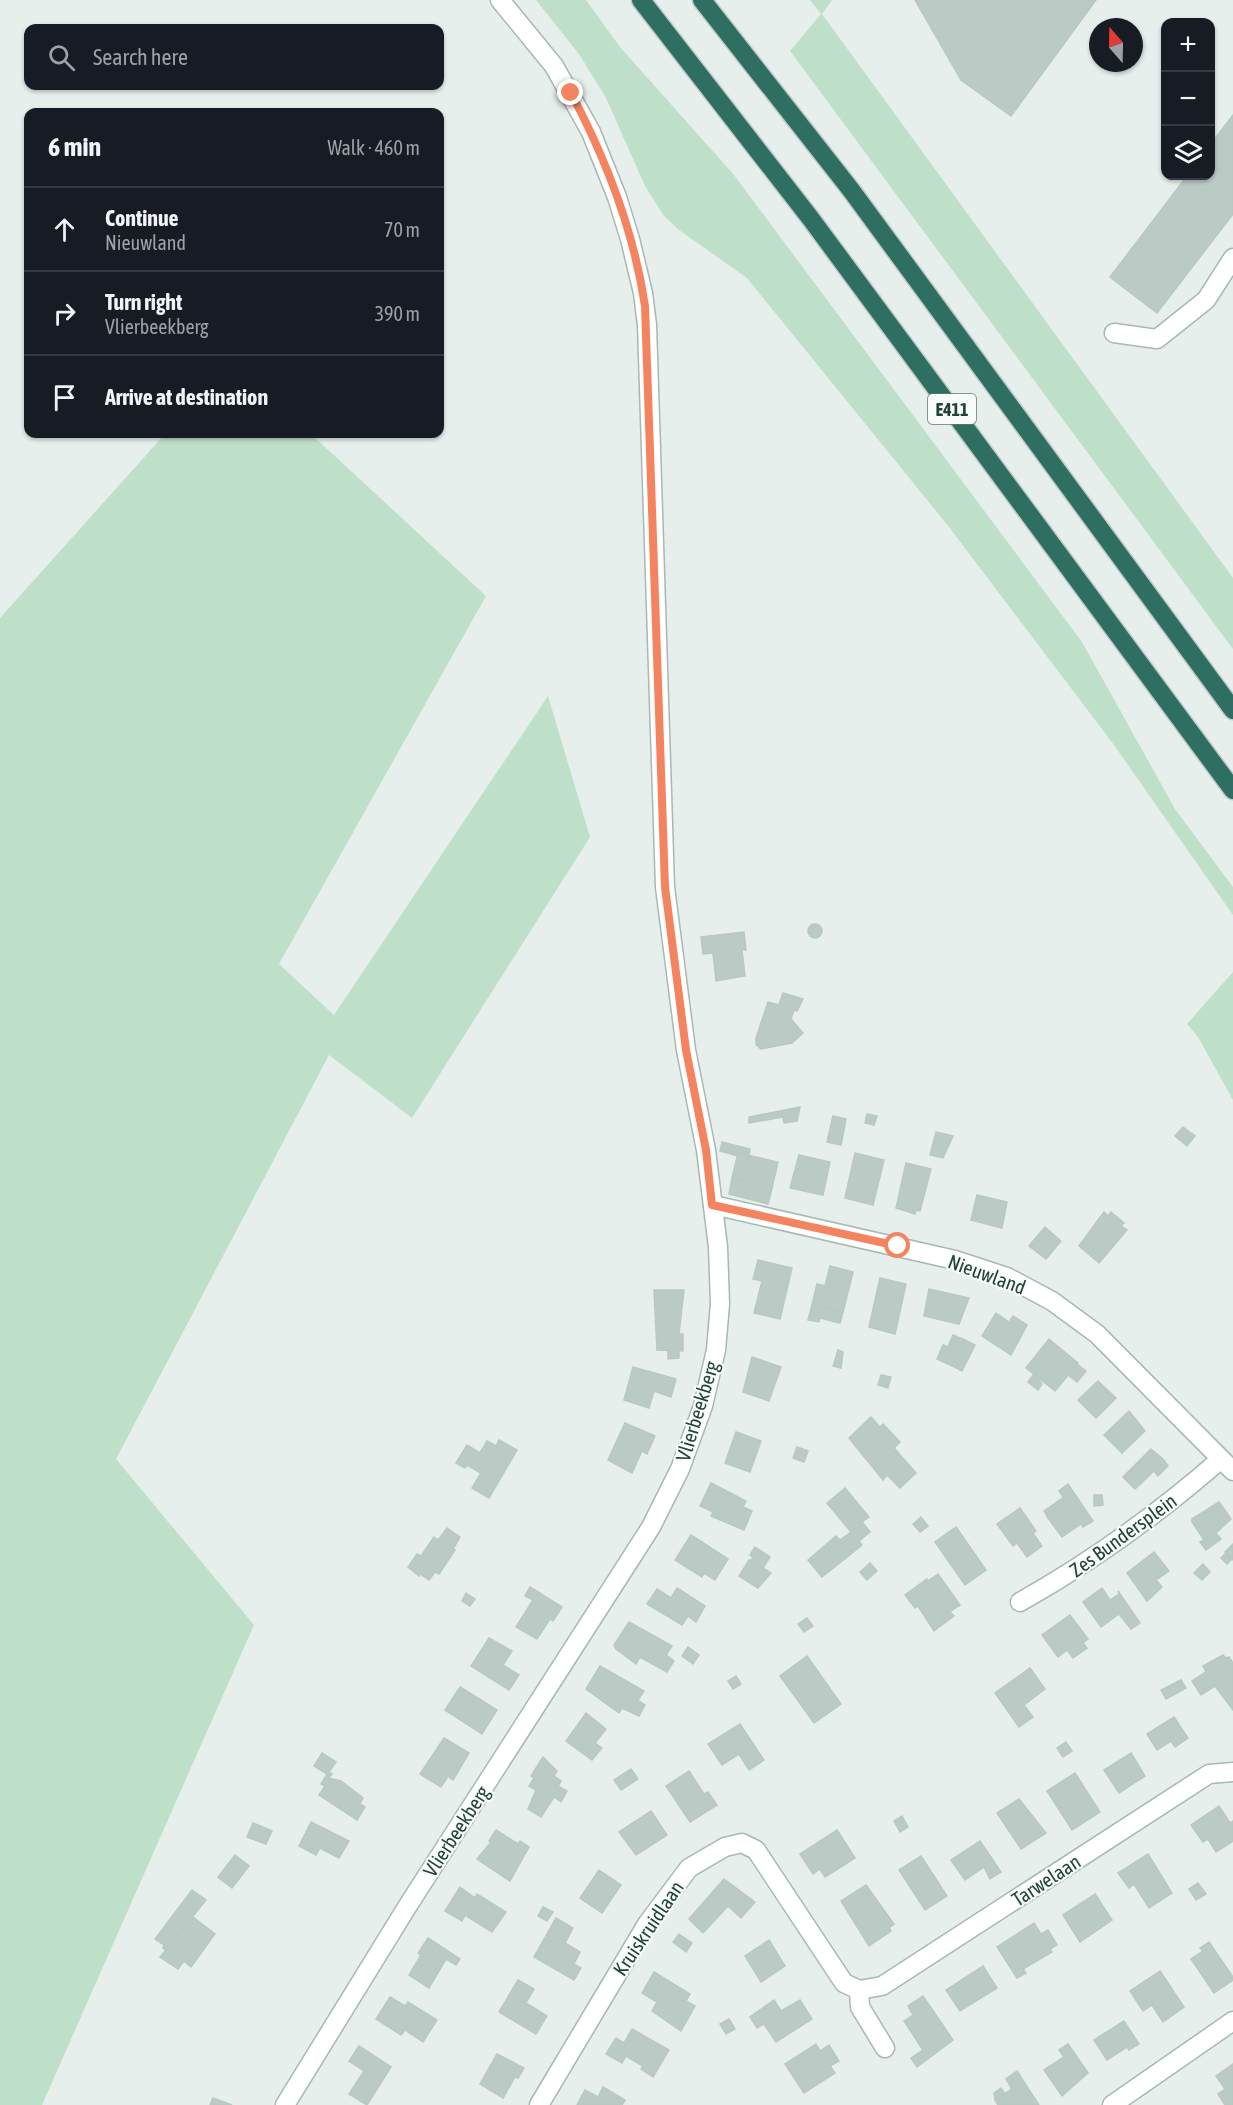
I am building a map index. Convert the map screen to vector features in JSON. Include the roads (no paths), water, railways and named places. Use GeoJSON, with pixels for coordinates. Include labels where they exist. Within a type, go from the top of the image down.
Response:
{"type":"FeatureCollection","features":[{"type":"Feature","properties":{"kind":"highway","name":"E411"},"geometry":{"type":"LineString","coordinates":[[641,0],[811,219],[1233,790]]}},
{"type":"Feature","properties":{"kind":"highway","name":"E411"},"geometry":{"type":"LineString","coordinates":[[702,0],[851,190],[1233,710]]}},
{"type":"Feature","properties":{"kind":"street","name":"Vlierbeekberg"},"geometry":{"type":"LineString","coordinates":[[291,2103],[407,1907],[651,1527],[680,1468],[703,1406],[716,1350],[720,1304],[706,1150],[686,1050],[665,887],[660,805],[651,415],[643,293],[617,197],[591,132],[554,66],[500,0]]}},
{"type":"Feature","properties":{"kind":"street"},"geometry":{"type":"LineString","coordinates":[[1114,333],[1157,339],[1206,300],[1233,258]]}},
{"type":"Feature","properties":{"kind":"street","name":"Nieuwland"},"geometry":{"type":"LineString","coordinates":[[712,1205],[955,1260],[1007,1276],[1052,1301],[1097,1334],[1227,1465]]}},
{"type":"Feature","properties":{"kind":"street","name":"Zes Bundersplein"},"geometry":{"type":"LineString","coordinates":[[1020,1602],[1071,1573],[1227,1465]]}},
{"type":"Feature","properties":{"kind":"street","name":"Tarwelaan"},"geometry":{"type":"LineString","coordinates":[[858,1989],[882,1986],[1209,1774],[1233,1772]]}},
{"type":"Feature","properties":{"kind":"street","name":"Kruiskruidlaan"},"geometry":{"type":"LineString","coordinates":[[539,2105],[647,1924],[689,1868],[725,1846],[742,1843],[756,1850],[844,1983],[858,1989]]}},
{"type":"Feature","properties":{"kind":"street"},"geometry":{"type":"LineString","coordinates":[[858,1989],[860,2007],[885,2048]]}},
{"type":"Feature","properties":{"kind":"street"},"geometry":{"type":"LineString","coordinates":[[1115,2104],[1233,2021]]}}]}
